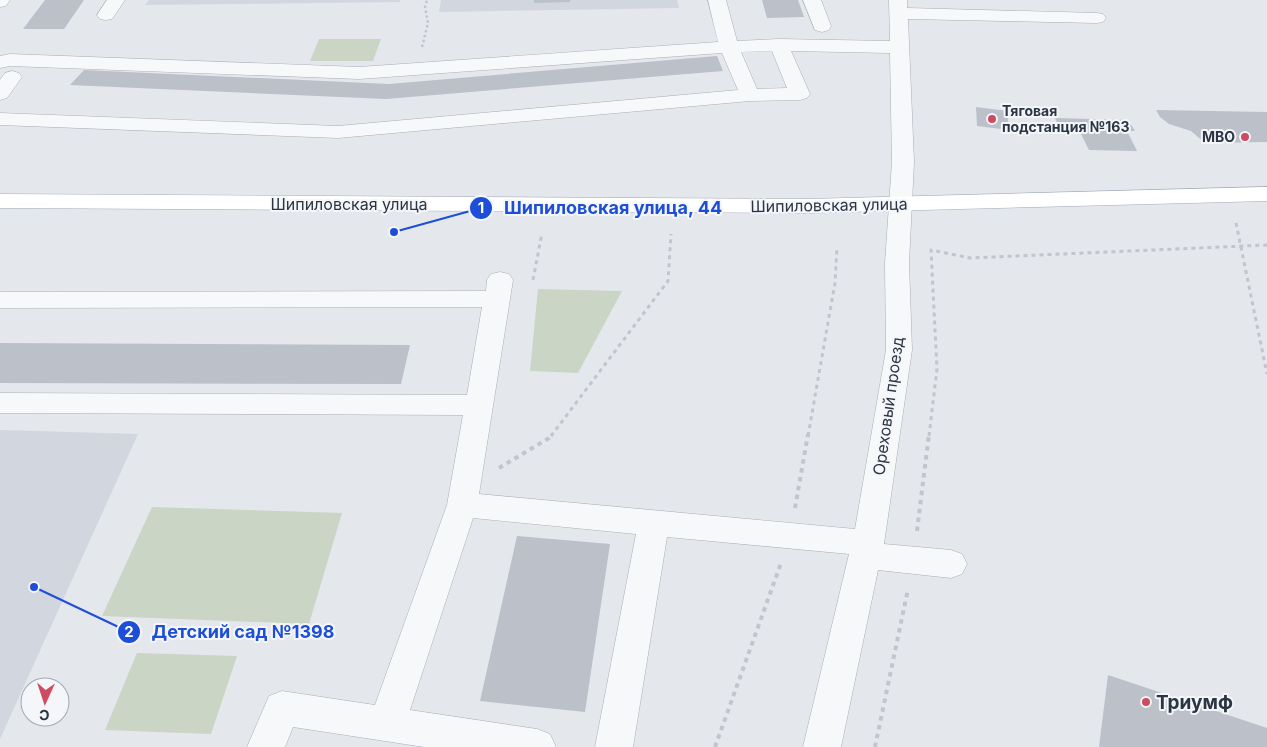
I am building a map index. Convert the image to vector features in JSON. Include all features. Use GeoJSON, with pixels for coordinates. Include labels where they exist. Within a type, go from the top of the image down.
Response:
{"type":"FeatureCollection","features":[{"type":"Feature","properties":{"kind":"main road","name":"Шипиловская улица"},"geometry":{"type":"LineString","coordinates":[[0,201],[798,206],[1267,194]]}},
{"type":"Feature","properties":{"kind":"street"},"geometry":{"type":"LineString","coordinates":[[717,0],[729,47],[750,95]]}},
{"type":"Feature","properties":{"kind":"street"},"geometry":{"type":"LineString","coordinates":[[812,0],[822,26]]}},
{"type":"Feature","properties":{"kind":"street"},"geometry":{"type":"LineString","coordinates":[[898,6],[1097,18]]}},
{"type":"Feature","properties":{"kind":"street","name":"Ореховый проезд"},"geometry":{"type":"LineString","coordinates":[[822,747],[867,549],[899,350],[897,263],[903,162],[898,6]]}},
{"type":"Feature","properties":{"kind":"street"},"geometry":{"type":"LineString","coordinates":[[0,119],[338,132],[750,95],[800,94],[779,45]]}},
{"type":"Feature","properties":{"kind":"street"},"geometry":{"type":"LineString","coordinates":[[0,94],[10,60],[359,73],[729,47],[779,45],[900,47]]}},
{"type":"Feature","properties":{"kind":"street"},"geometry":{"type":"LineString","coordinates":[[0,300],[498,289],[463,497],[387,724]]}},
{"type":"Feature","properties":{"kind":"street"},"geometry":{"type":"LineString","coordinates":[[0,403],[478,404]]}},
{"type":"Feature","properties":{"kind":"street"},"geometry":{"type":"LineString","coordinates":[[463,497],[654,523],[791,536],[867,549],[914,560],[951,564]]}},
{"type":"Feature","properties":{"kind":"street"},"geometry":{"type":"LineString","coordinates":[[614,747],[654,523]]}},
{"type":"Feature","properties":{"kind":"street"},"geometry":{"type":"LineString","coordinates":[[266,747],[282,708],[387,724],[490,744],[537,747]]}},
{"type":"Feature","properties":{"kind":"path"},"geometry":{"type":"LineString","coordinates":[[416,69],[428,23],[425,7],[427,0]]}},
{"type":"Feature","properties":{"kind":"path"},"geometry":{"type":"LineString","coordinates":[[1236,223],[1267,374]]}},
{"type":"Feature","properties":{"kind":"path"},"geometry":{"type":"LineString","coordinates":[[533,280],[542,232]]}},
{"type":"Feature","properties":{"kind":"path"},"geometry":{"type":"LineString","coordinates":[[463,497],[549,438],[668,281],[671,234]]}},
{"type":"Feature","properties":{"kind":"path"},"geometry":{"type":"LineString","coordinates":[[875,747],[914,560],[937,369],[931,250],[970,258],[1267,245]]}},
{"type":"Feature","properties":{"kind":"path"},"geometry":{"type":"LineString","coordinates":[[715,747],[791,536],[835,283],[837,248]]}},
{"type":"Feature","properties":{"kind":"shaded area"},"geometry":{"type":"Polygon","coordinates":[[[149,0],[400,0],[400,2],[145,5],[149,0]]]}},
{"type":"Feature","properties":{"kind":"shaded area"},"geometry":{"type":"Polygon","coordinates":[[[441,0],[677,0],[679,8],[439,12],[441,0]]]}},
{"type":"Feature","properties":{"kind":"shaded area"},"geometry":{"type":"Polygon","coordinates":[[[0,430],[138,434],[28,677],[20,677],[20,695],[0,739],[0,430]]]}},
{"type":"Feature","properties":{"kind":"green space"},"geometry":{"type":"Polygon","coordinates":[[[319,39],[381,39],[373,61],[310,61],[319,39]]]}},
{"type":"Feature","properties":{"kind":"green space"},"geometry":{"type":"Polygon","coordinates":[[[538,289],[622,291],[578,373],[530,371],[538,289]]]}},
{"type":"Feature","properties":{"kind":"green space"},"geometry":{"type":"Polygon","coordinates":[[[152,507],[342,513],[309,624],[102,616],[152,507]]]}},
{"type":"Feature","properties":{"kind":"green space"},"geometry":{"type":"Polygon","coordinates":[[[137,653],[237,656],[211,734],[105,730],[137,653]]]}},
{"type":"Feature","properties":{"kind":"building"},"geometry":{"type":"Polygon","coordinates":[[[45,0],[84,0],[64,29],[23,29],[45,0]]]}},
{"type":"Feature","properties":{"kind":"building"},"geometry":{"type":"Polygon","coordinates":[[[534,0],[570,0],[570,2],[534,3],[534,0]]]}},
{"type":"Feature","properties":{"kind":"building"},"geometry":{"type":"Polygon","coordinates":[[[762,0],[798,0],[804,17],[767,18],[762,0]]]}},
{"type":"Feature","properties":{"kind":"building"},"geometry":{"type":"Polygon","coordinates":[[[717,56],[723,71],[386,99],[70,85],[84,70],[389,84],[717,56]]]}},
{"type":"Feature","properties":{"kind":"building","name":"Тяговая подстанция №163"},"geometry":{"type":"Polygon","coordinates":[[[976,107],[1007,111],[1009,130],[977,126],[976,107]]]}},
{"type":"Feature","properties":{"kind":"building"},"geometry":{"type":"Polygon","coordinates":[[[1156,110],[1267,112],[1267,142],[1205,143],[1191,131],[1169,124],[1160,117],[1156,110]]]}},
{"type":"Feature","properties":{"kind":"building"},"geometry":{"type":"Polygon","coordinates":[[[1055,118],[1128,120],[1135,131],[1127,131],[1137,151],[1089,150],[1079,130],[1060,129],[1055,118]]]}},
{"type":"Feature","properties":{"kind":"building"},"geometry":{"type":"Polygon","coordinates":[[[0,343],[410,345],[401,384],[0,383],[0,343]]]}},
{"type":"Feature","properties":{"kind":"building"},"geometry":{"type":"Polygon","coordinates":[[[517,536],[610,544],[585,712],[480,701],[517,536]]]}},
{"type":"Feature","properties":{"kind":"building","name":"Триумф"},"geometry":{"type":"Polygon","coordinates":[[[1108,675],[1267,728],[1267,747],[1099,747],[1108,675]]]}},
{"type":"Feature","properties":{"kind":"place","name":"Тяговая подстанция №163"},"geometry":{"type":"Point","coordinates":[992,119]}},
{"type":"Feature","properties":{"kind":"place","name":"МВО"},"geometry":{"type":"Point","coordinates":[1245,137]}},
{"type":"Feature","properties":{"kind":"place","name":"Шипиловская улица, 44"},"geometry":{"type":"Point","coordinates":[394,232]}},
{"type":"Feature","properties":{"kind":"place","name":"Детский сад №1398"},"geometry":{"type":"Point","coordinates":[34,587]}},
{"type":"Feature","properties":{"kind":"place","name":"Триумф"},"geometry":{"type":"Point","coordinates":[1146,702]}}]}
